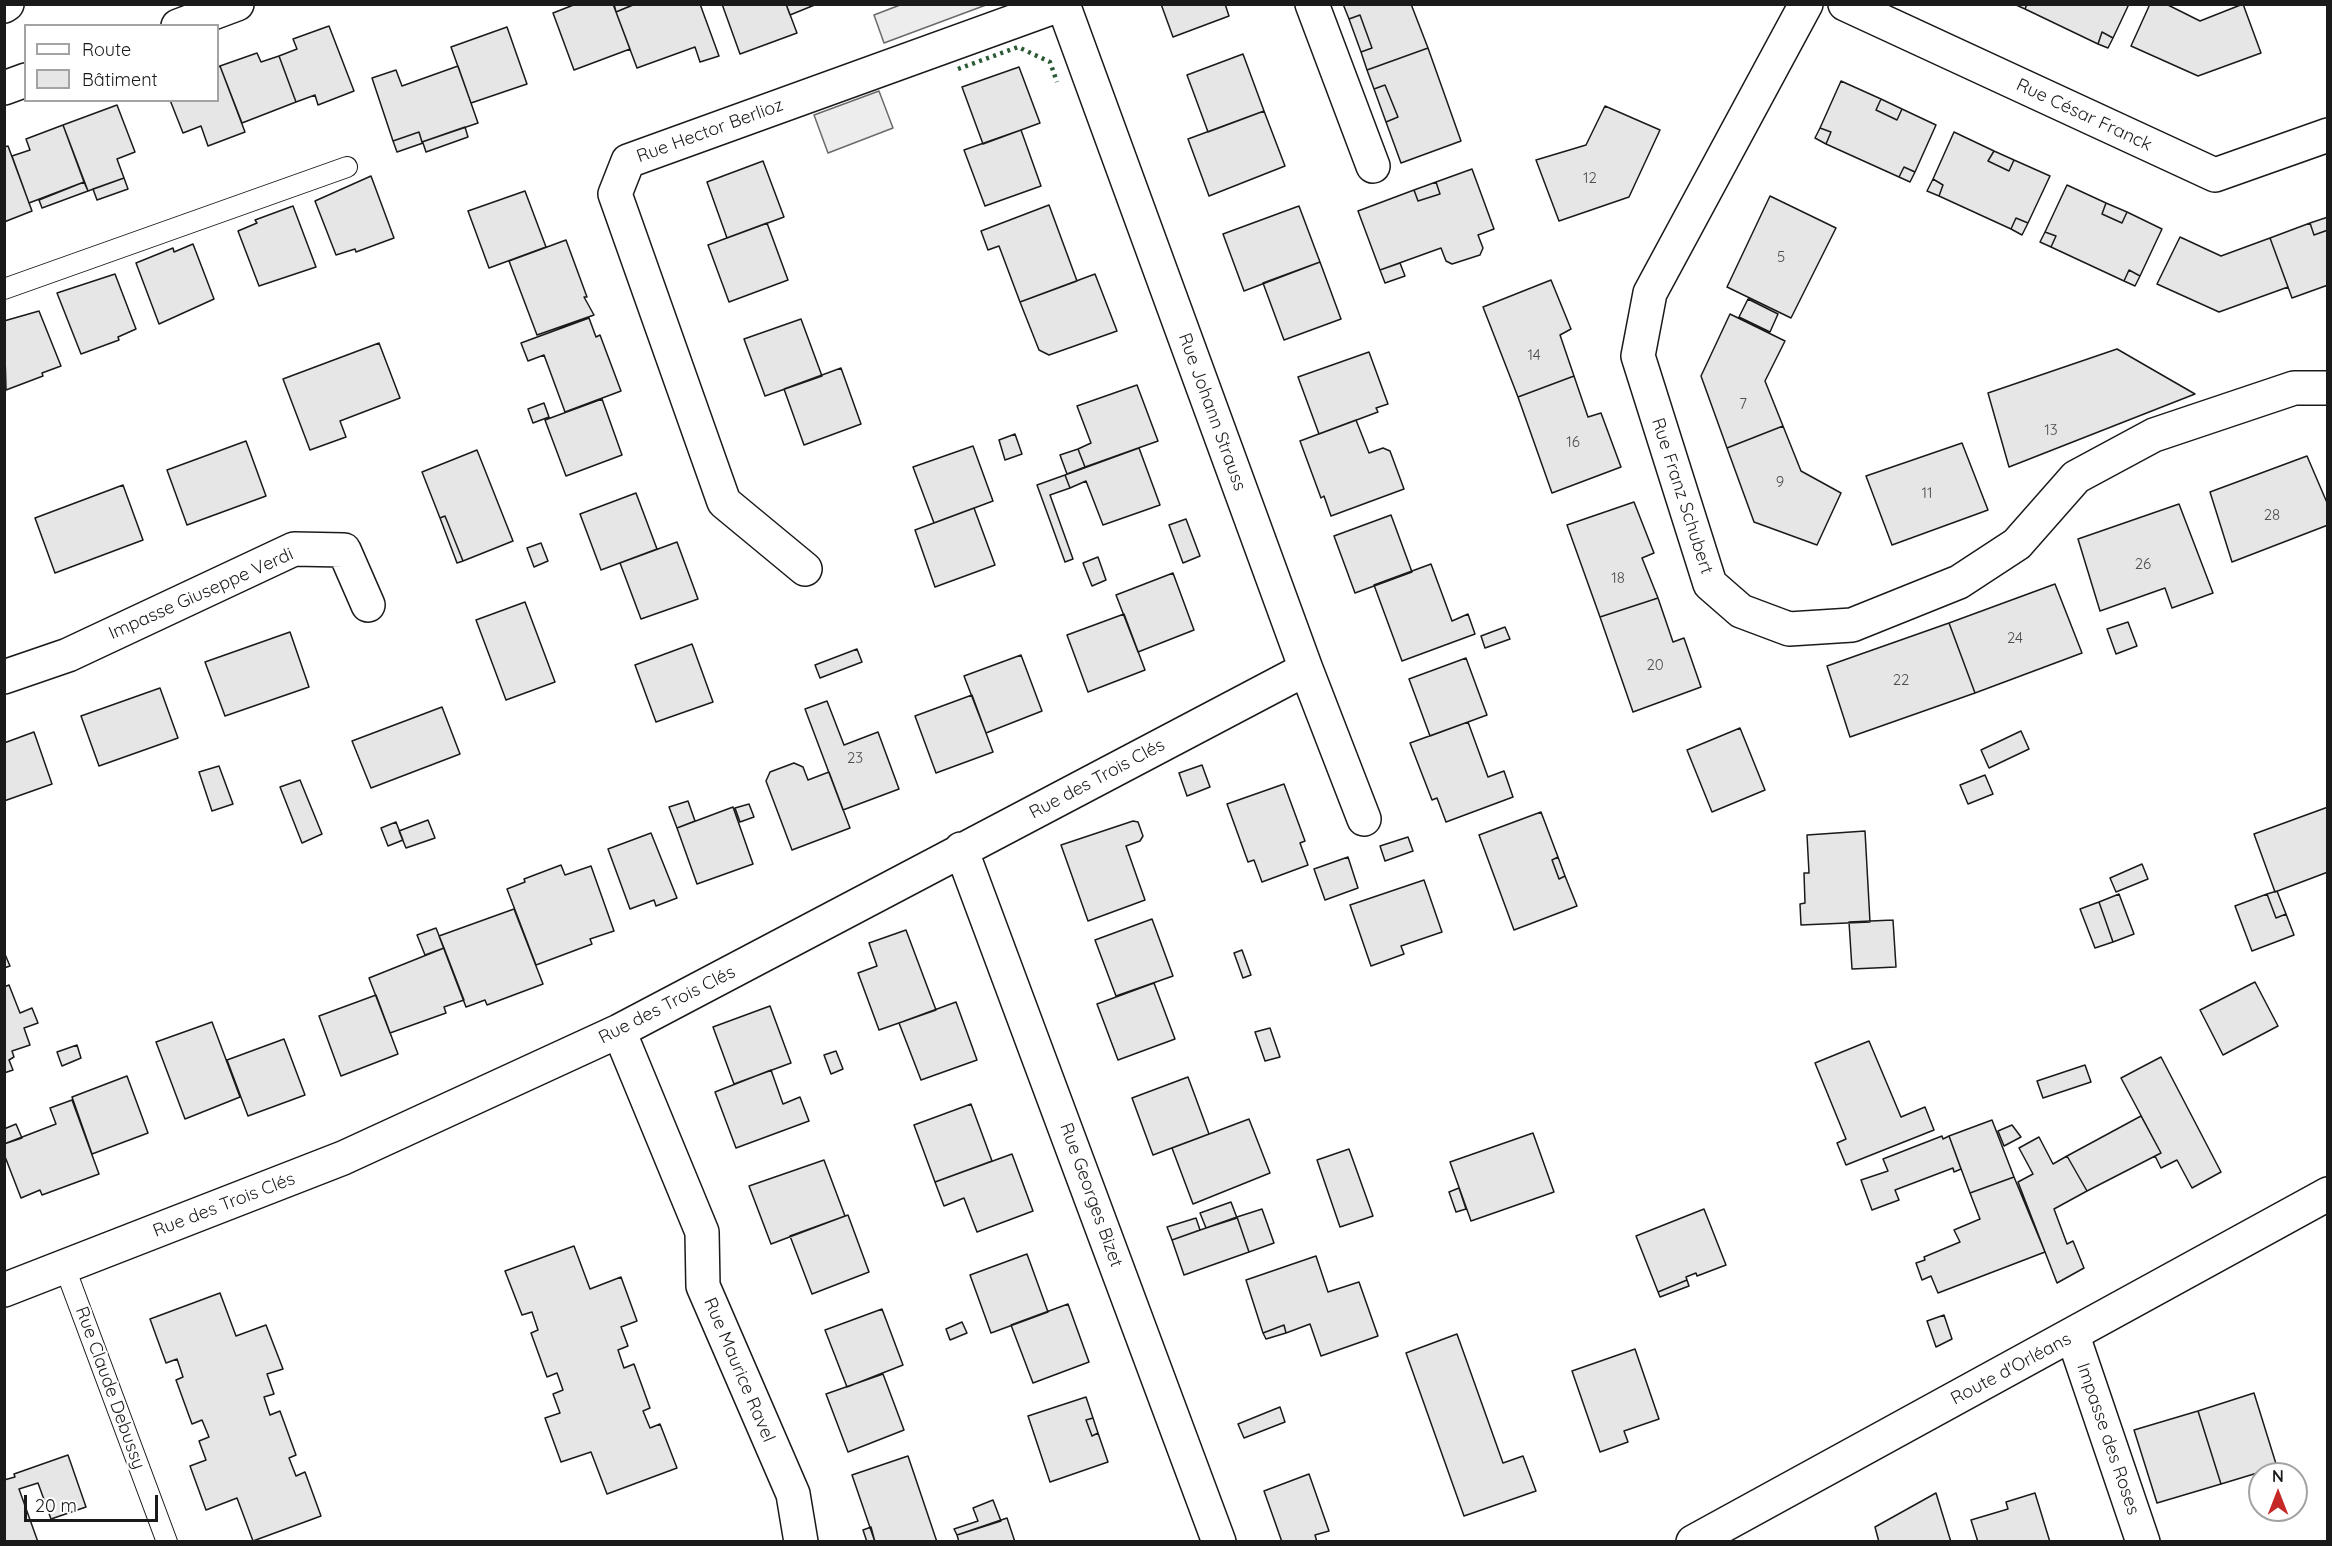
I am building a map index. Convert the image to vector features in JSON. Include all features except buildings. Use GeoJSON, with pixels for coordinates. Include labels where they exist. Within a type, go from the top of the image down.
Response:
{"type":"FeatureCollection","features":[{"type":"Feature","properties":{"kind":"street"},"geometry":{"type":"LineString","coordinates":[[183,24],[237,4]]}},
{"type":"Feature","properties":{"kind":"street","name":"Rue Hector Berlioz"},"geometry":{"type":"LineString","coordinates":[[805,569],[724,502],[615,194],[628,161],[1062,4]]}},
{"type":"Feature","properties":{"kind":"street","name":"Rue Johann Strauss"},"geometry":{"type":"LineString","coordinates":[[1062,4],[1306,669],[1364,819]]}},
{"type":"Feature","properties":{"kind":"street"},"geometry":{"type":"LineString","coordinates":[[1312,4],[1373,166]]}},
{"type":"Feature","properties":{"kind":"street","name":"Rue Franz Schubert"},"geometry":{"type":"LineString","coordinates":[[1806,4],[1650,293],[1638,356],[1710,584],[1741,611],[1789,629],[1852,626],[1959,582],[2018,544],[2076,477],[2154,435],[2294,388],[2328,388]]}},
{"type":"Feature","properties":{"kind":"street","name":"Rue César Franck"},"geometry":{"type":"LineString","coordinates":[[1845,4],[2215,175],[2328,135]]}},
{"type":"Feature","properties":{"kind":"street"},"geometry":{"type":"LineString","coordinates":[[4,88],[24,81]]}},
{"type":"Feature","properties":{"kind":"street","name":"Impasse Giuseppe Verdi"},"geometry":{"type":"LineString","coordinates":[[4,677],[69,655],[294,549],[344,550],[369,605]]}},
{"type":"Feature","properties":{"kind":"street","name":"Rue des Trois Clés"},"geometry":{"type":"LineString","coordinates":[[4,1290],[343,1158],[619,1031],[1306,669]]}},
{"type":"Feature","properties":{"kind":"street","name":"Rue Georges Bizet"},"geometry":{"type":"LineString","coordinates":[[962,849],[1220,1542]]}},
{"type":"Feature","properties":{"kind":"street","name":"Rue Maurice Ravel"},"geometry":{"type":"LineString","coordinates":[[619,1031],[702,1232],[703,1286],[793,1494],[801,1542]]}},
{"type":"Feature","properties":{"kind":"street","name":"Route d'Orléans"},"geometry":{"type":"LineString","coordinates":[[1693,1542],[2073,1336],[2328,1194]]}},
{"type":"Feature","properties":{"kind":"street","name":"Impasse des Roses"},"geometry":{"type":"LineString","coordinates":[[2073,1336],[2143,1542]]}},
{"type":"Feature","properties":{"kind":"lane"},"geometry":{"type":"LineString","coordinates":[[4,289],[347,167]]}},
{"type":"Feature","properties":{"kind":"lane","name":"Rue Claude Debussy"},"geometry":{"type":"LineString","coordinates":[[65,1268],[167,1542]]}},
{"type":"Feature","properties":{"kind":"shaded area"},"geometry":{"type":"Polygon","coordinates":[[[900,5],[986,5],[884,43],[874,15],[900,5]]]}},
{"type":"Feature","properties":{"kind":"shaded area"},"geometry":{"type":"Polygon","coordinates":[[[879,91],[893,128],[828,153],[814,115],[879,91]]]}},
{"type":"Feature","properties":{"kind":"hedge"},"geometry":{"type":"LineString","coordinates":[[958,69],[1018,47],[1050,62],[1057,82]]}}]}
